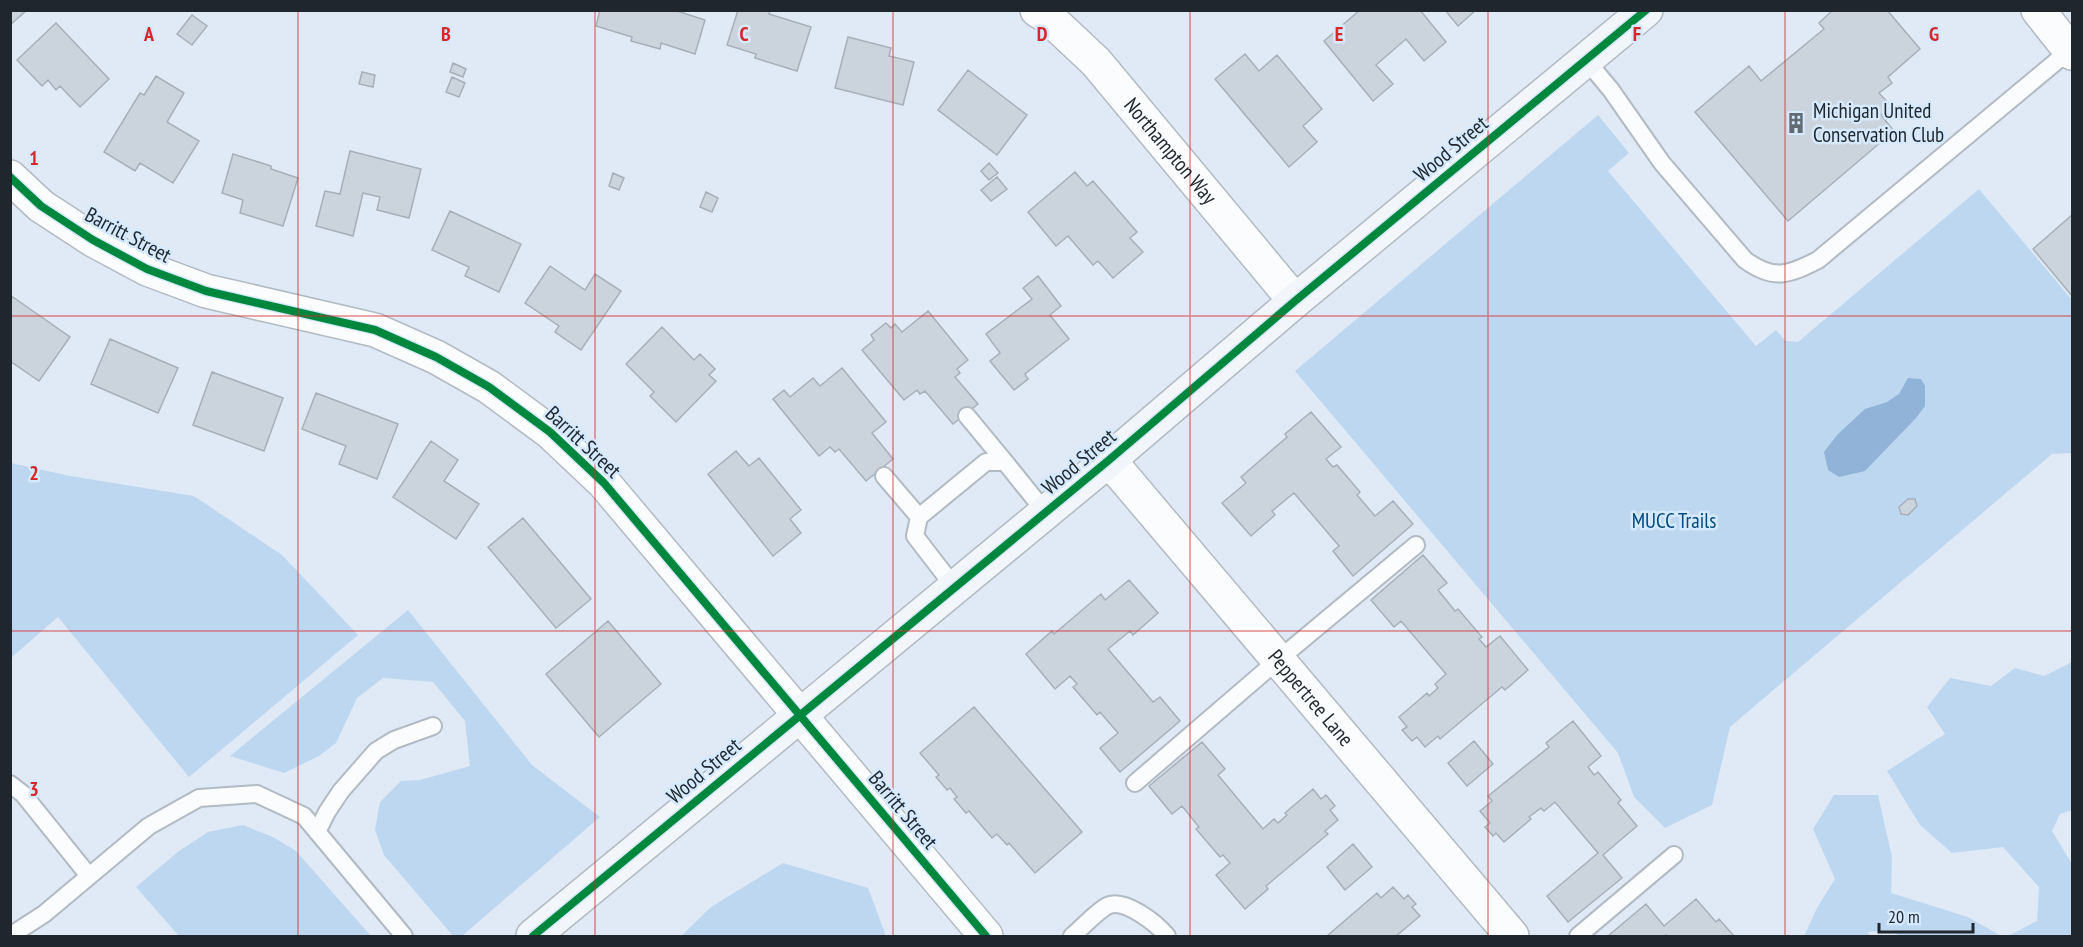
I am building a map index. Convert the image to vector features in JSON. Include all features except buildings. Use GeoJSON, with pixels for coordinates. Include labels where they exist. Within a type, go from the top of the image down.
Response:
{"type":"FeatureCollection","features":[{"type":"Feature","properties":{"kind":"street","name":"Northampton Way"},"geometry":{"type":"LineString","coordinates":[[1036,10],[1047,16],[1096,62],[1295,301]]}},
{"type":"Feature","properties":{"kind":"street","name":"Wood Street"},"geometry":{"type":"LineString","coordinates":[[533,936],[1046,513],[1295,301],[1646,10]]}},
{"type":"Feature","properties":{"kind":"street"},"geometry":{"type":"LineString","coordinates":[[2038,10],[2071,51]]}},
{"type":"Feature","properties":{"kind":"street","name":"Barritt Street"},"geometry":{"type":"LineString","coordinates":[[10,177],[41,206],[93,240],[147,269],[206,291],[375,330],[436,357],[489,387],[550,432],[604,483],[986,936]]}},
{"type":"Feature","properties":{"kind":"street","name":"Peppertree Lane"},"geometry":{"type":"LineString","coordinates":[[1109,460],[1512,936]]}},
{"type":"Feature","properties":{"kind":"lane"},"geometry":{"type":"LineString","coordinates":[[1586,60],[1611,90],[1662,163],[1745,260],[1760,271],[1784,274],[1799,270],[1818,260],[2071,51]]}},
{"type":"Feature","properties":{"kind":"lane"},"geometry":{"type":"LineString","coordinates":[[967,417],[1046,513]]}},
{"type":"Feature","properties":{"kind":"lane"},"geometry":{"type":"LineString","coordinates":[[955,588],[915,536],[919,517],[986,462],[1005,462]]}},
{"type":"Feature","properties":{"kind":"lane"},"geometry":{"type":"LineString","coordinates":[[884,476],[919,517]]}},
{"type":"Feature","properties":{"kind":"lane"},"geometry":{"type":"LineString","coordinates":[[1135,783],[1416,545]]}},
{"type":"Feature","properties":{"kind":"lane"},"geometry":{"type":"LineString","coordinates":[[317,832],[341,791],[376,751],[394,740],[433,726]]}},
{"type":"Feature","properties":{"kind":"lane"},"geometry":{"type":"LineString","coordinates":[[10,784],[23,794],[89,876]]}},
{"type":"Feature","properties":{"kind":"lane"},"geometry":{"type":"LineString","coordinates":[[10,936],[44,914],[149,826],[199,798],[257,794],[304,816],[404,936]]}},
{"type":"Feature","properties":{"kind":"lane"},"geometry":{"type":"LineString","coordinates":[[1578,936],[1674,855]]}},
{"type":"Feature","properties":{"kind":"lane"},"geometry":{"type":"LineString","coordinates":[[1072,936],[1108,906],[1118,903],[1149,919],[1167,936]]}},
{"type":"Feature","properties":{"kind":"green space","name":"MUCC Trails"},"geometry":{"type":"Polygon","coordinates":[[[1598,115],[1629,153],[1608,171],[1756,346],[1776,330],[1786,341],[1798,342],[1979,189],[2072,300],[2072,453],[2052,454],[1730,727],[1712,805],[1665,828],[1634,797],[1618,753],[1295,371],[1598,115]]]}},
{"type":"Feature","properties":{"kind":"green space"},"geometry":{"type":"Polygon","coordinates":[[[11,463],[70,476],[194,496],[282,555],[358,635],[189,777],[58,617],[11,658],[11,463]]]}},
{"type":"Feature","properties":{"kind":"green space"},"geometry":{"type":"Polygon","coordinates":[[[408,610],[532,765],[600,817],[462,936],[453,936],[384,855],[375,830],[380,802],[401,781],[420,780],[470,766],[465,721],[433,682],[383,678],[357,698],[336,743],[319,756],[284,773],[230,756],[408,610]]]}},
{"type":"Feature","properties":{"kind":"green space"},"geometry":{"type":"Polygon","coordinates":[[[2072,662],[2072,810],[2060,814],[2052,831],[2072,864],[2072,936],[2008,936],[2037,921],[2039,887],[2003,847],[1952,853],[1920,825],[1887,771],[1945,734],[1927,707],[1950,678],[1991,686],[2015,668],[2044,676],[2072,662]]]}},
{"type":"Feature","properties":{"kind":"green space"},"geometry":{"type":"Polygon","coordinates":[[[1834,795],[1878,795],[1892,857],[1891,893],[1968,917],[2001,936],[1899,936],[1891,930],[1868,932],[1870,936],[1805,936],[1817,908],[1835,879],[1813,829],[1834,795]]]}},
{"type":"Feature","properties":{"kind":"green space"},"geometry":{"type":"Polygon","coordinates":[[[243,825],[273,837],[296,851],[371,936],[179,936],[136,887],[179,851],[208,832],[243,825]]]}},
{"type":"Feature","properties":{"kind":"green space"},"geometry":{"type":"Polygon","coordinates":[[[783,863],[868,888],[886,936],[681,936],[711,907],[783,863]]]}},
{"type":"Feature","properties":{"kind":"shaded area"},"geometry":{"type":"Polygon","coordinates":[[[1908,378],[1921,379],[1925,386],[1925,406],[1916,418],[1865,471],[1839,477],[1828,470],[1824,452],[1837,435],[1865,409],[1887,402],[1899,394],[1908,378]]]}},
{"type":"Feature","properties":{"kind":"cycle path"},"geometry":{"type":"LineString","coordinates":[[533,936],[1109,460],[1295,301],[1646,10]]}},
{"type":"Feature","properties":{"kind":"cycle path"},"geometry":{"type":"LineString","coordinates":[[10,177],[41,206],[93,240],[147,269],[206,291],[375,330],[436,357],[489,387],[550,432],[604,483],[986,936]]}},
{"type":"Feature","properties":{"kind":"place","name":"Michigan United Conservation Club"},"geometry":{"type":"Point","coordinates":[1796,123]}}]}
